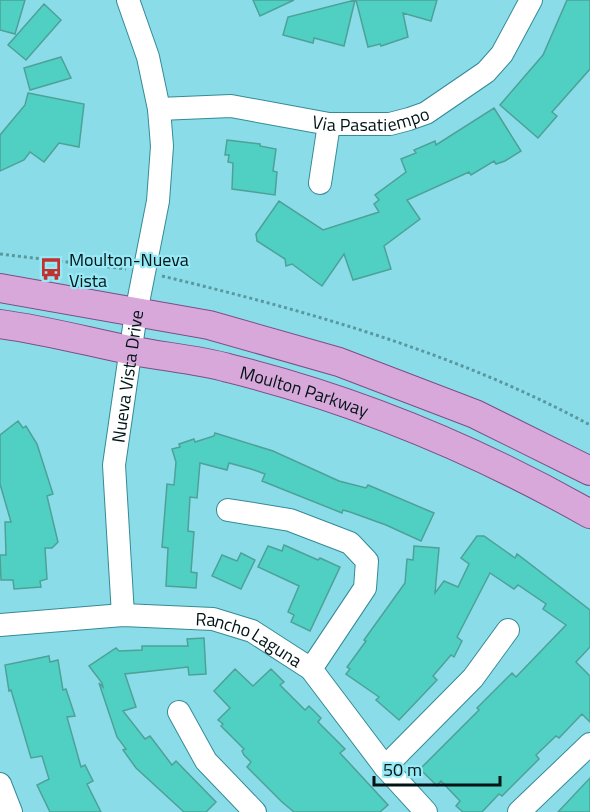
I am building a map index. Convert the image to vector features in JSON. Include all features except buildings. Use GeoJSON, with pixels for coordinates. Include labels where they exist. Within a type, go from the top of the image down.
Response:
{"type":"FeatureCollection","features":[{"type":"Feature","properties":{"kind":"main road","name":"Moulton Parkway"},"geometry":{"type":"LineString","coordinates":[[0,288],[208,325],[339,362],[475,414],[590,471]]}},
{"type":"Feature","properties":{"kind":"main road","name":"Moulton Parkway"},"geometry":{"type":"LineString","coordinates":[[0,324],[54,332],[130,350],[226,367],[319,394],[405,425],[590,514]]}},
{"type":"Feature","properties":{"kind":"street","name":"Nueva Vista Drive"},"geometry":{"type":"LineString","coordinates":[[123,615],[114,465],[136,313],[146,272],[158,201],[162,146],[159,109],[148,57],[128,0]]}},
{"type":"Feature","properties":{"kind":"street","name":"Via Pasatiempo"},"geometry":{"type":"LineString","coordinates":[[159,109],[231,105],[329,124],[390,124],[426,113],[486,72],[502,54],[531,0]]}},
{"type":"Feature","properties":{"kind":"street"},"geometry":{"type":"LineString","coordinates":[[320,183],[329,124]]}},
{"type":"Feature","properties":{"kind":"street"},"geometry":{"type":"LineString","coordinates":[[228,510],[290,520],[350,543],[367,561],[365,588],[311,669]]}},
{"type":"Feature","properties":{"kind":"street","name":"Rancho Laguna"},"geometry":{"type":"LineString","coordinates":[[0,625],[123,615],[213,619],[252,631],[311,669],[385,767],[426,812]]}},
{"type":"Feature","properties":{"kind":"street"},"geometry":{"type":"LineString","coordinates":[[385,767],[473,678],[508,630]]}},
{"type":"Feature","properties":{"kind":"street"},"geometry":{"type":"LineString","coordinates":[[179,712],[206,761],[255,812]]}},
{"type":"Feature","properties":{"kind":"street"},"geometry":{"type":"LineString","coordinates":[[519,812],[590,744]]}},
{"type":"Feature","properties":{"kind":"street"},"geometry":{"type":"LineString","coordinates":[[0,784],[11,812]]}},
{"type":"Feature","properties":{"kind":"path"},"geometry":{"type":"LineString","coordinates":[[0,254],[146,272],[252,298],[441,358],[590,425]]}},
{"type":"Feature","properties":{"kind":"place","name":"Moulton-Nueva Vista"},"geometry":{"type":"Point","coordinates":[51,269]}}]}
